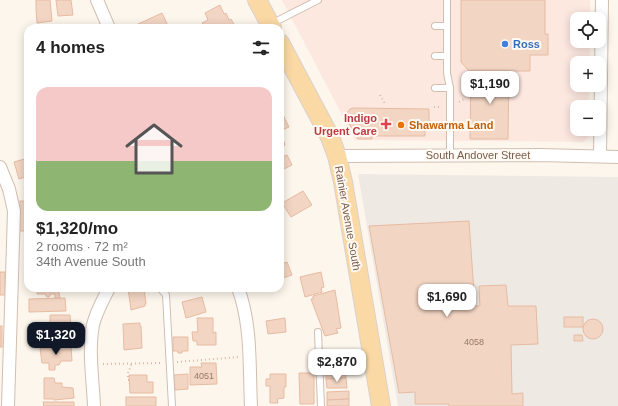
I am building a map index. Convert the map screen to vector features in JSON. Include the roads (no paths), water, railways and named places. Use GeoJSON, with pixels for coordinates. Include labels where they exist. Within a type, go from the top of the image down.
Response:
{"type":"FeatureCollection","features":[{"type":"Feature","properties":{"kind":"main road"},"geometry":{"type":"LineString","coordinates":[[257,0],[270,24]]}},
{"type":"Feature","properties":{"kind":"main road","name":"Rainier Avenue South"},"geometry":{"type":"LineString","coordinates":[[284,51],[330,137],[337,156],[344,182],[380,406]]}},
{"type":"Feature","properties":{"kind":"street"},"geometry":{"type":"LineString","coordinates":[[97,0],[107,24]]}},
{"type":"Feature","properties":{"kind":"street"},"geometry":{"type":"LineString","coordinates":[[600,156],[602,0]]}},
{"type":"Feature","properties":{"kind":"street","name":"South Andover Street"},"geometry":{"type":"LineString","coordinates":[[337,156],[450,155],[618,157]]}},
{"type":"Feature","properties":{"kind":"street"},"geometry":{"type":"LineString","coordinates":[[0,167],[9,189],[14,211],[8,406]]}},
{"type":"Feature","properties":{"kind":"street"},"geometry":{"type":"LineString","coordinates":[[94,406],[91,341],[98,309],[107,292]]}},
{"type":"Feature","properties":{"kind":"street"},"geometry":{"type":"LineString","coordinates":[[240,292],[247,322],[251,406]]}},
{"type":"Feature","properties":{"kind":"lane"},"geometry":{"type":"LineString","coordinates":[[275,24],[318,0]]}},
{"type":"Feature","properties":{"kind":"lane"},"geometry":{"type":"LineString","coordinates":[[447,0],[447,73],[450,88],[450,155]]}},
{"type":"Feature","properties":{"kind":"lane"},"geometry":{"type":"LineString","coordinates":[[435,26],[447,26]]}},
{"type":"Feature","properties":{"kind":"lane"},"geometry":{"type":"LineString","coordinates":[[435,56],[447,56]]}},
{"type":"Feature","properties":{"kind":"lane"},"geometry":{"type":"LineString","coordinates":[[435,88],[450,88]]}},
{"type":"Feature","properties":{"kind":"lane"},"geometry":{"type":"LineString","coordinates":[[163,292],[166,296],[172,406]]}},
{"type":"Feature","properties":{"kind":"lane"},"geometry":{"type":"LineString","coordinates":[[318,332],[321,406]]}},
{"type":"Feature","properties":{"kind":"place","name":"Ross"},"geometry":{"type":"Point","coordinates":[505,44]}},
{"type":"Feature","properties":{"kind":"place","name":"Indigo Urgent Care"},"geometry":{"type":"Point","coordinates":[386,124]}},
{"type":"Feature","properties":{"kind":"place","name":"Shawarma Land"},"geometry":{"type":"Point","coordinates":[401,125]}}]}
